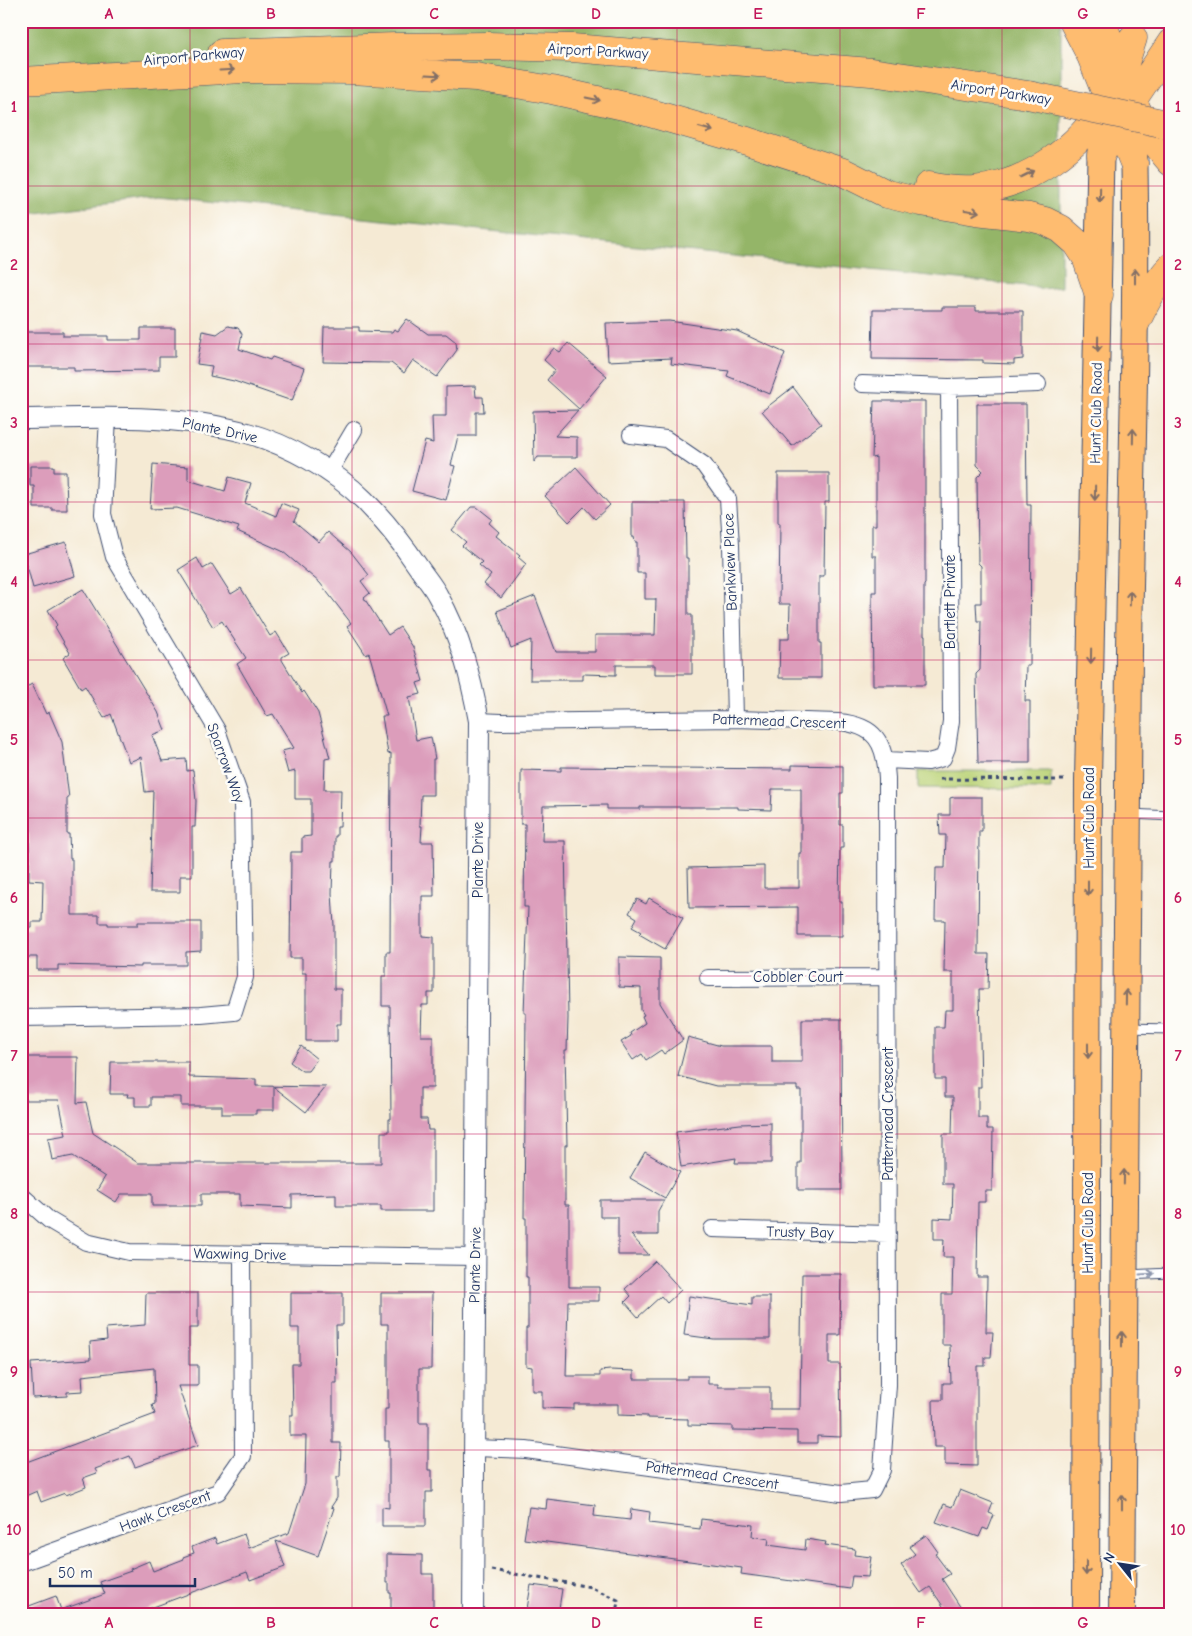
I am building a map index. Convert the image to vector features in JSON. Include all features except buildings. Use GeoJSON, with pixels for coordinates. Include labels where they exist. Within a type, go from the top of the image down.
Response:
{"type":"FeatureCollection","features":[{"type":"Feature","properties":{"kind":"highway"},"geometry":{"type":"LineString","coordinates":[[1073,21],[1114,99],[1157,144],[1171,162]]}},
{"type":"Feature","properties":{"kind":"highway"},"geometry":{"type":"LineString","coordinates":[[1102,21],[1114,99],[1134,163]]}},
{"type":"Feature","properties":{"kind":"highway"},"geometry":{"type":"LineString","coordinates":[[1101,156],[1114,99],[1134,30]]}},
{"type":"Feature","properties":{"kind":"highway"},"geometry":{"type":"LineString","coordinates":[[843,172],[954,190],[974,190],[991,187],[1024,176],[1054,159],[1074,142],[1114,99],[1171,43]]}},
{"type":"Feature","properties":{"kind":"highway","name":"Airport Parkway"},"geometry":{"type":"LineString","coordinates":[[21,72],[213,53],[335,48],[488,46],[581,49],[816,67],[888,75],[1028,95],[1171,125]]}},
{"type":"Feature","properties":{"kind":"highway"},"geometry":{"type":"LineString","coordinates":[[21,81],[244,70],[350,70],[476,78],[552,90],[633,108],[747,141],[843,172],[887,194],[967,210],[1029,217],[1045,221],[1058,227],[1077,243],[1086,257],[1099,295]]}},
{"type":"Feature","properties":{"kind":"highway"},"geometry":{"type":"LineString","coordinates":[[1135,324],[1158,282],[1171,267]]}},
{"type":"Feature","properties":{"kind":"main road","name":"Hunt Club Road"},"geometry":{"type":"LineString","coordinates":[[1086,1615],[1088,780],[1101,156]]}},
{"type":"Feature","properties":{"kind":"main road"},"geometry":{"type":"LineString","coordinates":[[1122,1615],[1127,814],[1135,324],[1134,163]]}},
{"type":"Feature","properties":{"kind":"street"},"geometry":{"type":"LineString","coordinates":[[862,384],[950,387],[1038,384]]}},
{"type":"Feature","properties":{"kind":"street","name":"Bartlett Private"},"geometry":{"type":"LineString","coordinates":[[886,760],[928,762],[943,758],[948,748],[951,721],[950,387]]}},
{"type":"Feature","properties":{"kind":"street","name":"Sparrow Way"},"geometry":{"type":"LineString","coordinates":[[21,1018],[234,1012],[245,977],[242,802],[217,730],[114,558],[103,514],[108,417]]}},
{"type":"Feature","properties":{"kind":"street","name":"Plante Drive"},"geometry":{"type":"LineString","coordinates":[[21,419],[146,418],[202,424],[248,433],[289,449],[329,472],[364,500],[404,546],[438,596],[456,634],[472,682],[480,721],[473,1615]]}},
{"type":"Feature","properties":{"kind":"street"},"geometry":{"type":"LineString","coordinates":[[329,472],[354,430]]}},
{"type":"Feature","properties":{"kind":"street","name":"Bankview Place"},"geometry":{"type":"LineString","coordinates":[[631,435],[666,439],[704,465],[728,499],[731,545],[735,718]]}},
{"type":"Feature","properties":{"kind":"street","name":"Pattermead Crescent"},"geometry":{"type":"LineString","coordinates":[[474,1448],[526,1450],[841,1493],[872,1490],[882,1470],[888,1386],[888,977],[886,760],[883,747],[875,737],[854,723],[735,718],[480,721]]}},
{"type":"Feature","properties":{"kind":"street","name":"Cobbler Court"},"geometry":{"type":"LineString","coordinates":[[708,978],[888,977]]}},
{"type":"Feature","properties":{"kind":"street","name":"Waxwing Drive"},"geometry":{"type":"LineString","coordinates":[[21,1195],[49,1220],[86,1242],[129,1252],[476,1256]]}},
{"type":"Feature","properties":{"kind":"street","name":"Trusty Bay"},"geometry":{"type":"LineString","coordinates":[[712,1229],[888,1234]]}},
{"type":"Feature","properties":{"kind":"street","name":"Hawk Crescent"},"geometry":{"type":"LineString","coordinates":[[21,1562],[218,1492],[243,1456],[242,1254]]}},
{"type":"Feature","properties":{"kind":"lane"},"geometry":{"type":"LineString","coordinates":[[1127,814],[1171,816]]}},
{"type":"Feature","properties":{"kind":"lane"},"geometry":{"type":"LineString","coordinates":[[1126,1028],[1171,1029]]}},
{"type":"Feature","properties":{"kind":"lane"},"geometry":{"type":"LineString","coordinates":[[1123,1275],[1171,1273]]}},
{"type":"Feature","properties":{"kind":"path"},"geometry":{"type":"LineString","coordinates":[[936,779],[1088,780]]}},
{"type":"Feature","properties":{"kind":"path"},"geometry":{"type":"LineString","coordinates":[[473,1567],[591,1587],[618,1600],[616,1615]]}},
{"type":"Feature","properties":{"kind":"green space"},"geometry":{"type":"Polygon","coordinates":[[[21,21],[1061,21],[1061,287],[1041,289],[1037,287],[158,197],[21,215],[21,21]]]}},
{"type":"Feature","properties":{"kind":"green space"},"geometry":{"type":"Polygon","coordinates":[[[918,771],[1051,771],[1051,789],[918,788],[918,771]]]}}]}
